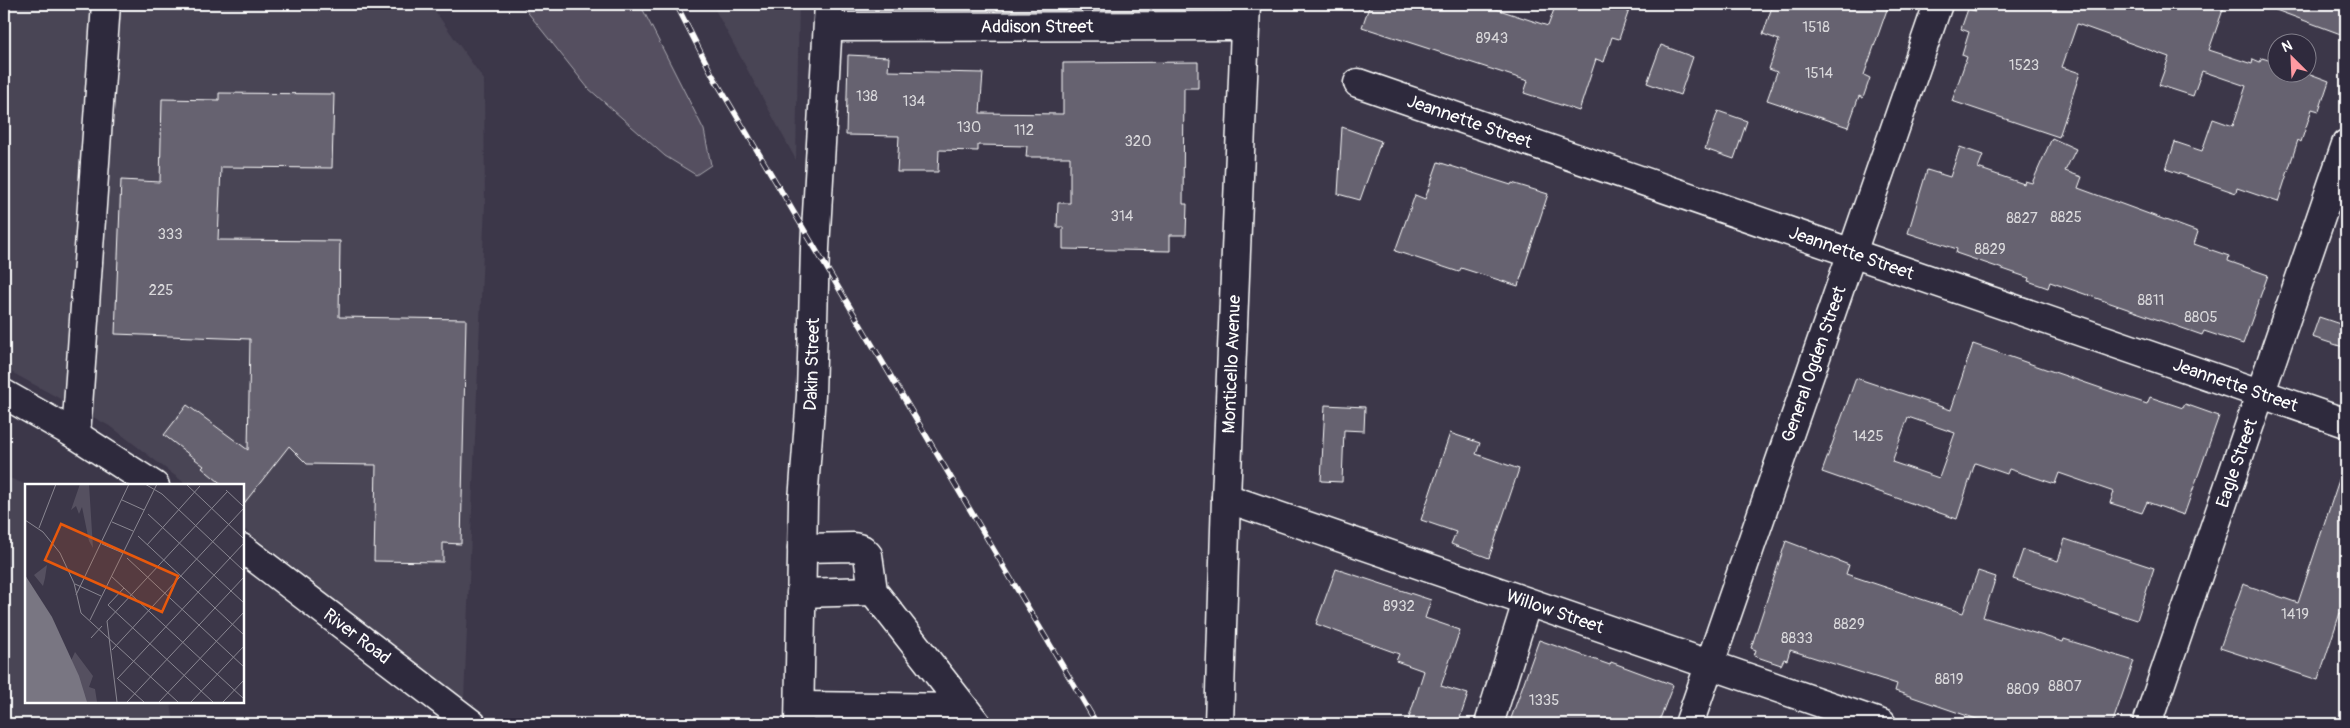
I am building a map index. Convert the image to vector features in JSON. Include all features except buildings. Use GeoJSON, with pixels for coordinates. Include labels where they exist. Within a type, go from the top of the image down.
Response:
{"type":"FeatureCollection","features":[{"type":"Feature","properties":{"kind":"street"},"geometry":{"type":"LineString","coordinates":[[76,435],[106,4]]}},
{"type":"Feature","properties":{"kind":"street","name":"General Ogden Street"},"geometry":{"type":"LineString","coordinates":[[1689,724],[1938,4]]}},
{"type":"Feature","properties":{"kind":"street","name":"Addison Street"},"geometry":{"type":"LineString","coordinates":[[829,15],[1246,15]]}},
{"type":"Feature","properties":{"kind":"street","name":"Dakin Street"},"geometry":{"type":"LineString","coordinates":[[799,715],[803,501],[811,395],[815,248],[829,15]]}},
{"type":"Feature","properties":{"kind":"street","name":"Monticello Avenue"},"geometry":{"type":"LineString","coordinates":[[1219,724],[1226,498],[1246,15]]}},
{"type":"Feature","properties":{"kind":"street","name":"Jeannette Street"},"geometry":{"type":"LineString","coordinates":[[1358,83],[2346,423]]}},
{"type":"Feature","properties":{"kind":"street","name":"Eagle Street"},"geometry":{"type":"LineString","coordinates":[[2147,724],[2346,144]]}},
{"type":"Feature","properties":{"kind":"street"},"geometry":{"type":"LineString","coordinates":[[4,394],[76,435],[152,484]]}},
{"type":"Feature","properties":{"kind":"street","name":"Willow Street"},"geometry":{"type":"LineString","coordinates":[[1226,498],[1882,724]]}},
{"type":"Feature","properties":{"kind":"street"},"geometry":{"type":"LineString","coordinates":[[802,548],[854,547],[862,549],[868,555],[873,592],[971,716]]}},
{"type":"Feature","properties":{"kind":"street","name":"River Road"},"geometry":{"type":"LineString","coordinates":[[244,550],[472,724]]}},
{"type":"Feature","properties":{"kind":"street"},"geometry":{"type":"LineString","coordinates":[[801,594],[873,592]]}},
{"type":"Feature","properties":{"kind":"street"},"geometry":{"type":"LineString","coordinates":[[1489,724],[1527,602]]}},
{"type":"Feature","properties":{"kind":"street"},"geometry":{"type":"LineString","coordinates":[[799,715],[971,716]]}},
{"type":"Feature","properties":{"kind":"shaded area"},"geometry":{"type":"Polygon","coordinates":[[[4,4],[430,4],[484,80],[485,204],[464,700],[244,529],[244,484],[186,484],[113,428],[4,368],[4,4]]]}},
{"type":"Feature","properties":{"kind":"shaded area"},"geometry":{"type":"Polygon","coordinates":[[[521,4],[640,4],[704,130],[711,165],[696,175],[665,156],[588,88],[521,4]]]}},
{"type":"Feature","properties":{"kind":"shaded area"},"geometry":{"type":"Polygon","coordinates":[[[712,4],[799,4],[796,160],[712,4]]]}},
{"type":"Feature","properties":{"kind":"shaded area"},"geometry":{"type":"Polygon","coordinates":[[[4,476],[25,484],[25,703],[171,703],[174,724],[4,724],[4,476]]]}},
{"type":"Feature","properties":{"kind":"railway"},"geometry":{"type":"LineString","coordinates":[[676,4],[713,76],[1097,724]]}}]}
